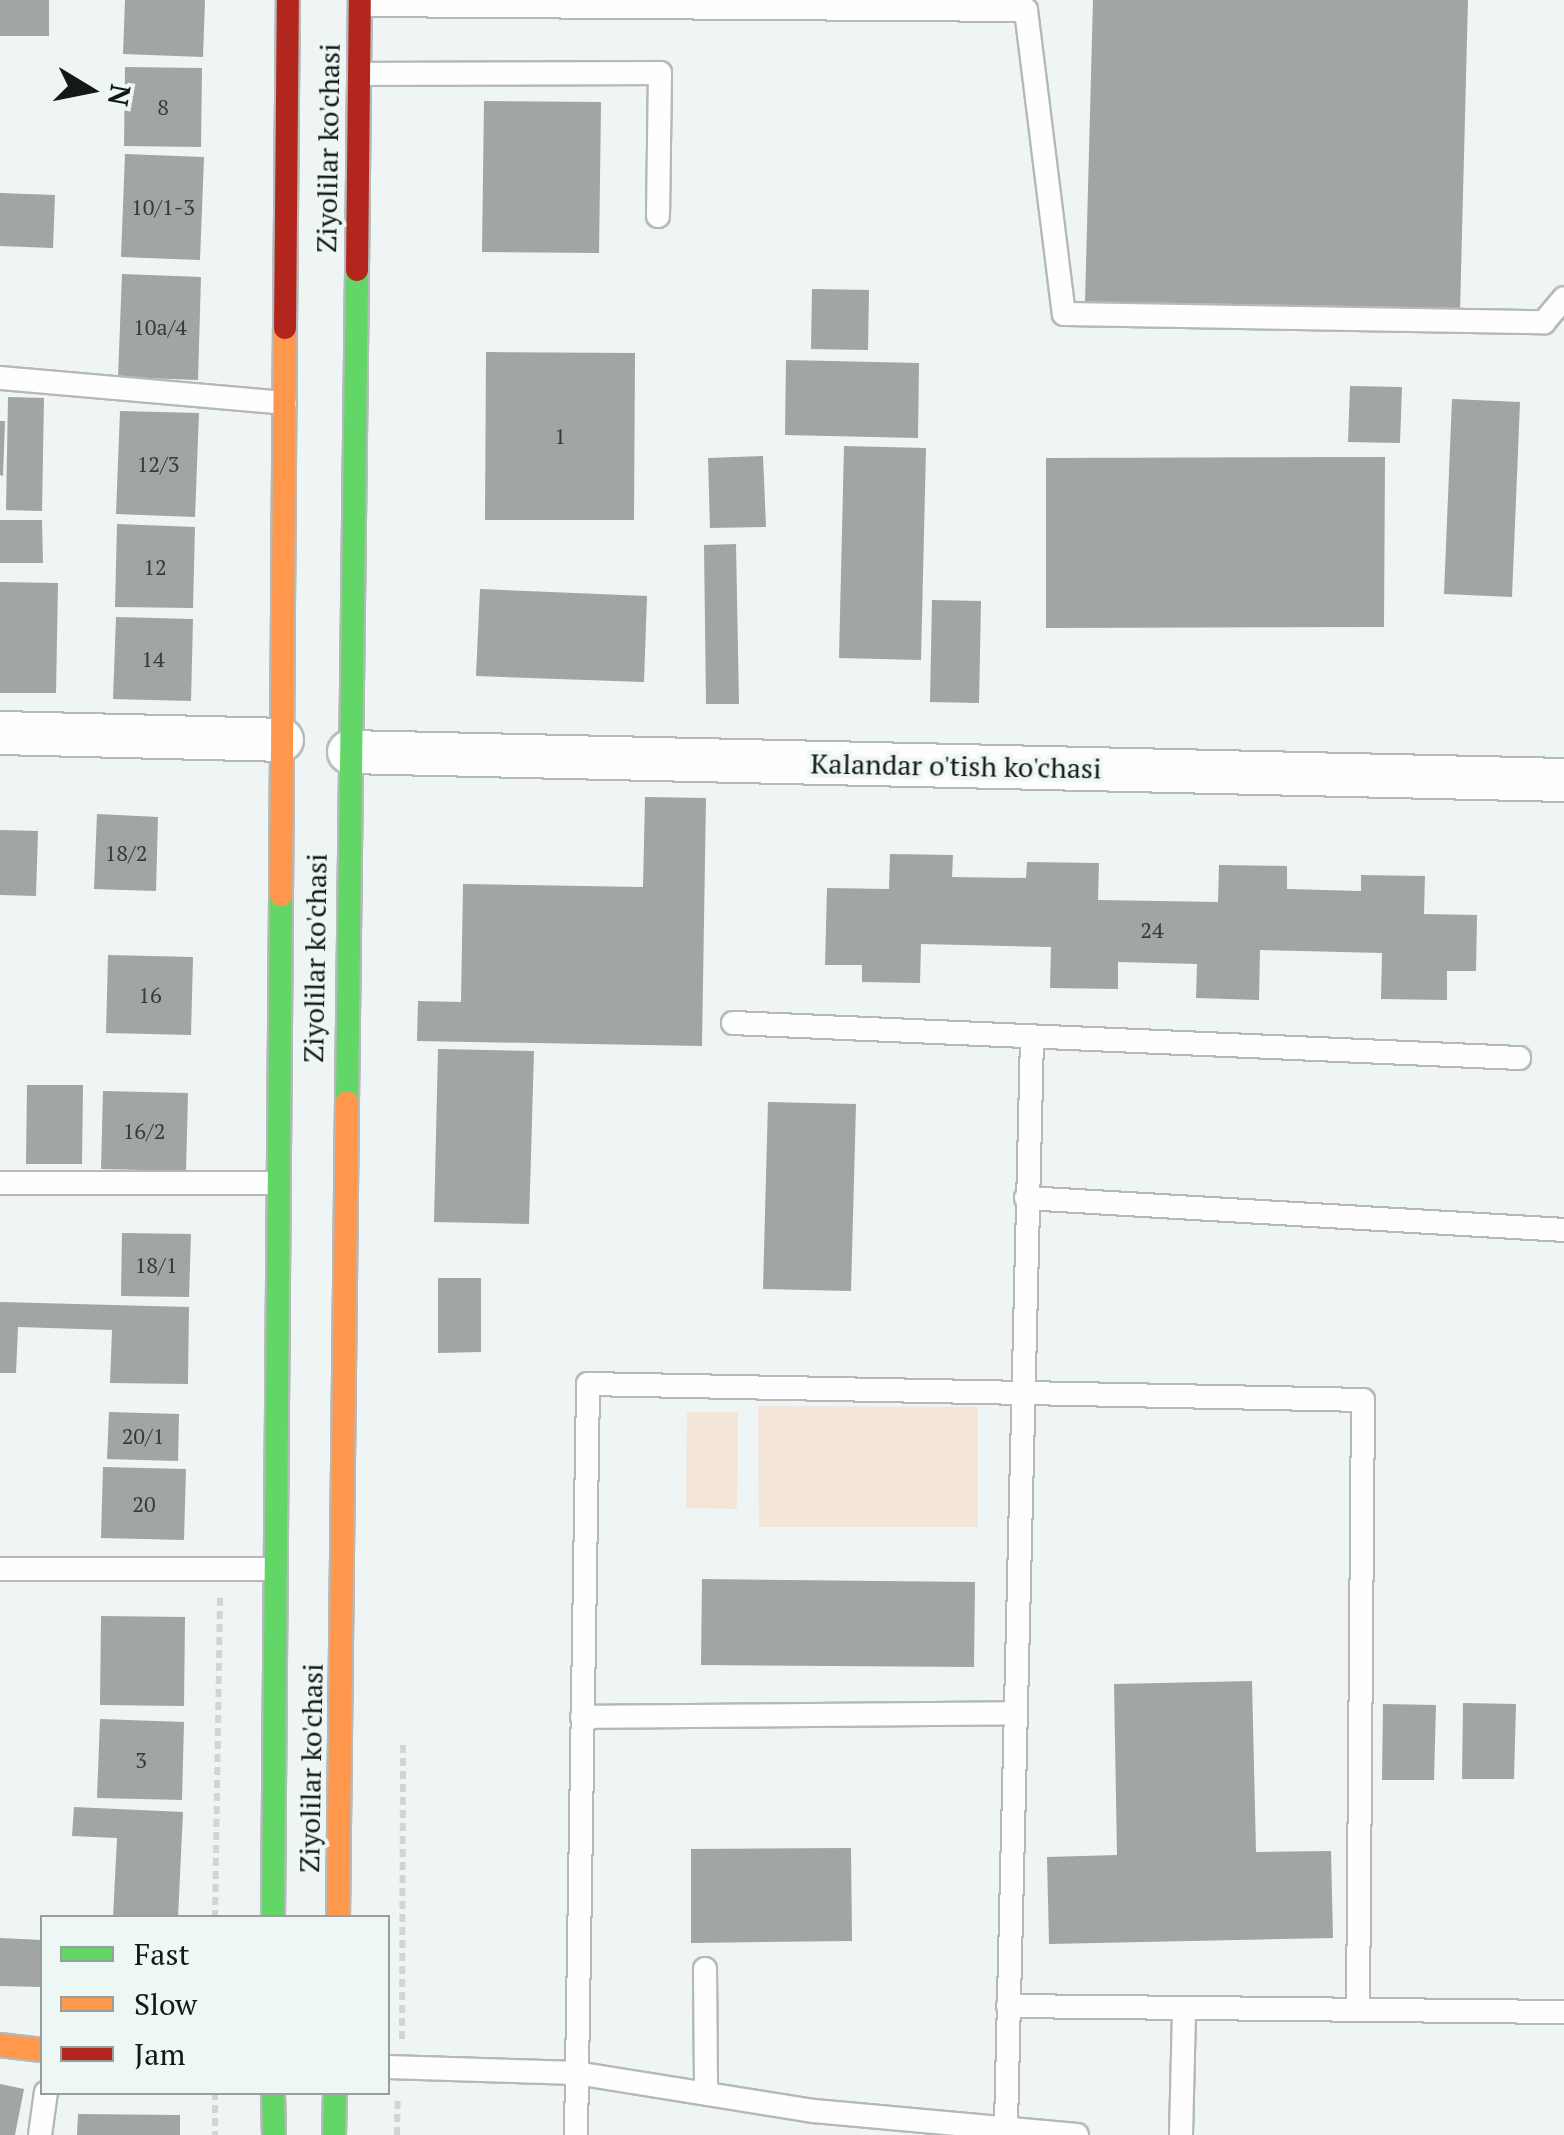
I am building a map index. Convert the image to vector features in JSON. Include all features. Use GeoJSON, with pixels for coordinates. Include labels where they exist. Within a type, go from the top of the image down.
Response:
{"type":"FeatureCollection","features":[{"type":"Feature","properties":{"kind":"main road"},"geometry":{"type":"LineString","coordinates":[[288,3],[360,2]]}},
{"type":"Feature","properties":{"kind":"main road","name":"Ziyolilar ko'chasi"},"geometry":{"type":"LineString","coordinates":[[338,1915],[328,1040],[349,752],[360,2]]}},
{"type":"Feature","properties":{"kind":"main road","name":"Ziyolilar ko'chasi"},"geometry":{"type":"LineString","coordinates":[[273,1915],[288,3]]}},
{"type":"Feature","properties":{"kind":"main road"},"geometry":{"type":"LineString","coordinates":[[280,1040],[328,1040]]}},
{"type":"Feature","properties":{"kind":"main road"},"geometry":{"type":"LineString","coordinates":[[0,2045],[40,2050]]}},
{"type":"Feature","properties":{"kind":"main road"},"geometry":{"type":"LineString","coordinates":[[273,2095],[274,2135]]}},
{"type":"Feature","properties":{"kind":"main road"},"geometry":{"type":"LineString","coordinates":[[334,2135],[335,2095]]}},
{"type":"Feature","properties":{"kind":"street"},"geometry":{"type":"LineString","coordinates":[[0,733],[282,740]]}},
{"type":"Feature","properties":{"kind":"street","name":"Kalandar o'tish ko'chasi"},"geometry":{"type":"LineString","coordinates":[[349,752],[1564,780]]}},
{"type":"Feature","properties":{"kind":"lane"},"geometry":{"type":"LineString","coordinates":[[360,2],[1027,5],[1064,314],[1544,322],[1564,298]]}},
{"type":"Feature","properties":{"kind":"lane"},"geometry":{"type":"LineString","coordinates":[[360,74],[660,73],[658,216]]}},
{"type":"Feature","properties":{"kind":"lane"},"geometry":{"type":"LineString","coordinates":[[0,378],[285,403]]}},
{"type":"Feature","properties":{"kind":"lane"},"geometry":{"type":"LineString","coordinates":[[733,1023],[1519,1058]]}},
{"type":"Feature","properties":{"kind":"lane"},"geometry":{"type":"LineString","coordinates":[[1006,2125],[1011,1713],[1032,1036]]}},
{"type":"Feature","properties":{"kind":"lane"},"geometry":{"type":"LineString","coordinates":[[0,1183],[278,1183]]}},
{"type":"Feature","properties":{"kind":"lane"},"geometry":{"type":"LineString","coordinates":[[1026,1198],[1564,1230]]}},
{"type":"Feature","properties":{"kind":"lane"},"geometry":{"type":"LineString","coordinates":[[576,2135],[588,1384],[1362,1400],[1358,2007]]}},
{"type":"Feature","properties":{"kind":"lane"},"geometry":{"type":"LineString","coordinates":[[0,1569],[276,1569]]}},
{"type":"Feature","properties":{"kind":"lane"},"geometry":{"type":"LineString","coordinates":[[582,1717],[1011,1713]]}},
{"type":"Feature","properties":{"kind":"lane"},"geometry":{"type":"LineString","coordinates":[[705,1969],[706,2093]]}},
{"type":"Feature","properties":{"kind":"lane"},"geometry":{"type":"LineString","coordinates":[[1008,2006],[1564,2012]]}},
{"type":"Feature","properties":{"kind":"lane"},"geometry":{"type":"LineString","coordinates":[[1182,2135],[1184,2009]]}},
{"type":"Feature","properties":{"kind":"lane"},"geometry":{"type":"LineString","coordinates":[[394,2067],[576,2073],[706,2093],[1077,2135]]}},
{"type":"Feature","properties":{"kind":"lane"},"geometry":{"type":"LineString","coordinates":[[40,2135],[46,2095]]}},
{"type":"Feature","properties":{"kind":"path"},"geometry":{"type":"LineString","coordinates":[[216,1915],[220,1569]]}},
{"type":"Feature","properties":{"kind":"path"},"geometry":{"type":"LineString","coordinates":[[397,2135],[394,2067],[403,1745]]}},
{"type":"Feature","properties":{"kind":"path"},"geometry":{"type":"LineString","coordinates":[[215,2095],[215,2135]]}},
{"type":"Feature","properties":{"kind":"path"},"geometry":{"type":"LineString","coordinates":[[384,2121],[397,2121]]}},
{"type":"Feature","properties":{"kind":"shaded area"},"geometry":{"type":"Polygon","coordinates":[[[758,1406],[978,1407],[978,1527],[759,1527],[758,1406]]]}},
{"type":"Feature","properties":{"kind":"shaded area"},"geometry":{"type":"Polygon","coordinates":[[[687,1412],[738,1412],[737,1509],[686,1508],[687,1412]]]}},
{"type":"Feature","properties":{"kind":"building"},"geometry":{"type":"Polygon","coordinates":[[[0,0],[49,0],[49,36],[0,36],[0,0]]]}},
{"type":"Feature","properties":{"kind":"building"},"geometry":{"type":"Polygon","coordinates":[[[125,0],[205,0],[203,57],[123,54],[125,0]]]}},
{"type":"Feature","properties":{"kind":"building"},"geometry":{"type":"Polygon","coordinates":[[[1093,0],[1468,0],[1460,311],[1085,303],[1093,0]]]}},
{"type":"Feature","properties":{"kind":"building"},"geometry":{"type":"Polygon","coordinates":[[[125,67],[202,68],[201,147],[124,146],[125,67]]]}},
{"type":"Feature","properties":{"kind":"building"},"geometry":{"type":"Polygon","coordinates":[[[484,101],[601,102],[599,253],[482,252],[484,101]]]}},
{"type":"Feature","properties":{"kind":"building"},"geometry":{"type":"Polygon","coordinates":[[[125,154],[204,157],[200,260],[121,257],[125,154]]]}},
{"type":"Feature","properties":{"kind":"building"},"geometry":{"type":"Polygon","coordinates":[[[0,193],[55,195],[53,248],[0,246],[0,193]]]}},
{"type":"Feature","properties":{"kind":"building"},"geometry":{"type":"Polygon","coordinates":[[[122,274],[201,277],[198,380],[118,377],[122,274]]]}},
{"type":"Feature","properties":{"kind":"building"},"geometry":{"type":"Polygon","coordinates":[[[812,289],[869,290],[868,350],[811,349],[812,289]]]}},
{"type":"Feature","properties":{"kind":"building"},"geometry":{"type":"Polygon","coordinates":[[[486,352],[635,353],[634,520],[485,520],[486,352]]]}},
{"type":"Feature","properties":{"kind":"building"},"geometry":{"type":"Polygon","coordinates":[[[786,360],[919,363],[918,438],[785,435],[786,360]]]}},
{"type":"Feature","properties":{"kind":"building"},"geometry":{"type":"Polygon","coordinates":[[[1350,386],[1402,387],[1400,443],[1348,442],[1350,386]]]}},
{"type":"Feature","properties":{"kind":"building"},"geometry":{"type":"Polygon","coordinates":[[[8,397],[44,398],[42,511],[6,510],[8,397]]]}},
{"type":"Feature","properties":{"kind":"building"},"geometry":{"type":"Polygon","coordinates":[[[1452,399],[1520,402],[1512,597],[1444,594],[1452,399]]]}},
{"type":"Feature","properties":{"kind":"building"},"geometry":{"type":"Polygon","coordinates":[[[120,411],[199,413],[195,517],[116,514],[120,411]]]}},
{"type":"Feature","properties":{"kind":"building"},"geometry":{"type":"Polygon","coordinates":[[[0,421],[5,421],[3,476],[0,475],[0,421]]]}},
{"type":"Feature","properties":{"kind":"building"},"geometry":{"type":"Polygon","coordinates":[[[844,446],[926,448],[921,660],[839,658],[844,446]]]}},
{"type":"Feature","properties":{"kind":"building"},"geometry":{"type":"Polygon","coordinates":[[[763,456],[766,527],[710,528],[708,458],[763,456]]]}},
{"type":"Feature","properties":{"kind":"building"},"geometry":{"type":"Polygon","coordinates":[[[1385,457],[1384,627],[1046,628],[1046,458],[1385,457]]]}},
{"type":"Feature","properties":{"kind":"building"},"geometry":{"type":"Polygon","coordinates":[[[0,520],[42,520],[43,563],[0,563],[0,520]]]}},
{"type":"Feature","properties":{"kind":"building"},"geometry":{"type":"Polygon","coordinates":[[[117,524],[195,527],[193,608],[115,607],[117,524]]]}},
{"type":"Feature","properties":{"kind":"building"},"geometry":{"type":"Polygon","coordinates":[[[736,544],[739,704],[706,704],[704,545],[736,544]]]}},
{"type":"Feature","properties":{"kind":"building"},"geometry":{"type":"Polygon","coordinates":[[[0,582],[58,583],[56,693],[0,693],[0,582]]]}},
{"type":"Feature","properties":{"kind":"building"},"geometry":{"type":"Polygon","coordinates":[[[480,589],[647,596],[644,682],[476,676],[480,589]]]}},
{"type":"Feature","properties":{"kind":"building"},"geometry":{"type":"Polygon","coordinates":[[[932,600],[981,601],[979,703],[930,702],[932,600]]]}},
{"type":"Feature","properties":{"kind":"building"},"geometry":{"type":"Polygon","coordinates":[[[116,617],[193,619],[191,701],[113,699],[116,617]]]}},
{"type":"Feature","properties":{"kind":"building"},"geometry":{"type":"Polygon","coordinates":[[[645,797],[706,798],[702,1046],[417,1041],[418,1001],[461,1002],[463,884],[643,887],[645,797]]]}},
{"type":"Feature","properties":{"kind":"building"},"geometry":{"type":"Polygon","coordinates":[[[97,814],[158,817],[156,891],[94,889],[97,814]]]}},
{"type":"Feature","properties":{"kind":"building"},"geometry":{"type":"Polygon","coordinates":[[[0,830],[38,831],[36,896],[0,895],[0,830]]]}},
{"type":"Feature","properties":{"kind":"building"},"geometry":{"type":"Polygon","coordinates":[[[890,854],[953,855],[952,877],[1026,878],[1027,862],[1099,863],[1098,900],[1218,902],[1219,865],[1287,866],[1287,889],[1361,891],[1361,875],[1425,876],[1424,914],[1477,915],[1476,971],[1447,971],[1447,1000],[1381,999],[1382,953],[1260,950],[1259,1000],[1196,998],[1197,964],[1118,962],[1118,989],[1050,988],[1051,947],[921,944],[920,983],[862,982],[862,965],[825,965],[827,888],[889,889],[890,854]]]}},
{"type":"Feature","properties":{"kind":"building"},"geometry":{"type":"Polygon","coordinates":[[[108,955],[193,957],[191,1035],[106,1033],[108,955]]]}},
{"type":"Feature","properties":{"kind":"building"},"geometry":{"type":"Polygon","coordinates":[[[438,1049],[534,1051],[529,1224],[434,1222],[438,1049]]]}},
{"type":"Feature","properties":{"kind":"building"},"geometry":{"type":"Polygon","coordinates":[[[27,1085],[83,1085],[82,1164],[26,1164],[27,1085]]]}},
{"type":"Feature","properties":{"kind":"building"},"geometry":{"type":"Polygon","coordinates":[[[103,1091],[188,1093],[186,1171],[101,1169],[103,1091]]]}},
{"type":"Feature","properties":{"kind":"building"},"geometry":{"type":"Polygon","coordinates":[[[768,1102],[856,1104],[851,1291],[763,1289],[768,1102]]]}},
{"type":"Feature","properties":{"kind":"building"},"geometry":{"type":"Polygon","coordinates":[[[122,1233],[191,1234],[189,1297],[121,1296],[122,1233]]]}},
{"type":"Feature","properties":{"kind":"building"},"geometry":{"type":"Polygon","coordinates":[[[438,1278],[481,1278],[481,1352],[438,1353],[438,1278]]]}},
{"type":"Feature","properties":{"kind":"building"},"geometry":{"type":"Polygon","coordinates":[[[0,1302],[189,1307],[188,1384],[110,1383],[112,1330],[18,1327],[16,1373],[0,1373],[0,1302]]]}},
{"type":"Feature","properties":{"kind":"building"},"geometry":{"type":"Polygon","coordinates":[[[109,1412],[179,1414],[178,1461],[107,1459],[109,1412]]]}},
{"type":"Feature","properties":{"kind":"building"},"geometry":{"type":"Polygon","coordinates":[[[103,1467],[186,1469],[184,1540],[101,1538],[103,1467]]]}},
{"type":"Feature","properties":{"kind":"building"},"geometry":{"type":"Polygon","coordinates":[[[702,1579],[975,1582],[974,1667],[701,1665],[702,1579]]]}},
{"type":"Feature","properties":{"kind":"building"},"geometry":{"type":"Polygon","coordinates":[[[101,1616],[185,1617],[184,1706],[100,1705],[101,1616]]]}},
{"type":"Feature","properties":{"kind":"building"},"geometry":{"type":"Polygon","coordinates":[[[1252,1681],[1256,1852],[1331,1851],[1333,1938],[1049,1944],[1047,1857],[1117,1855],[1114,1684],[1252,1681]]]}},
{"type":"Feature","properties":{"kind":"building"},"geometry":{"type":"Polygon","coordinates":[[[1463,1703],[1516,1704],[1514,1779],[1462,1779],[1463,1703]]]}},
{"type":"Feature","properties":{"kind":"building"},"geometry":{"type":"Polygon","coordinates":[[[1383,1704],[1436,1705],[1434,1780],[1382,1780],[1383,1704]]]}},
{"type":"Feature","properties":{"kind":"building"},"geometry":{"type":"Polygon","coordinates":[[[100,1719],[184,1722],[182,1800],[97,1798],[100,1719]]]}},
{"type":"Feature","properties":{"kind":"building"},"geometry":{"type":"Polygon","coordinates":[[[74,1807],[183,1812],[178,1915],[113,1915],[117,1838],[72,1836],[74,1807]]]}},
{"type":"Feature","properties":{"kind":"building"},"geometry":{"type":"Polygon","coordinates":[[[851,1848],[852,1941],[691,1943],[691,1849],[851,1848]]]}},
{"type":"Feature","properties":{"kind":"building"},"geometry":{"type":"Polygon","coordinates":[[[0,1938],[40,1940],[40,1987],[0,1986],[0,1938]]]}},
{"type":"Feature","properties":{"kind":"building"},"geometry":{"type":"Polygon","coordinates":[[[0,2084],[24,2089],[15,2135],[0,2135],[0,2084]]]}},
{"type":"Feature","properties":{"kind":"building"},"geometry":{"type":"Polygon","coordinates":[[[78,2114],[180,2115],[180,2135],[77,2135],[78,2114]]]}},
{"type":"Feature","properties":{"kind":"traffic: fast"},"geometry":{"type":"LineString","coordinates":[[347,1102],[357,270]]}},
{"type":"Feature","properties":{"kind":"traffic: fast"},"geometry":{"type":"LineString","coordinates":[[273,1915],[281,895]]}},
{"type":"Feature","properties":{"kind":"traffic: fast"},"geometry":{"type":"LineString","coordinates":[[273,2095],[274,2135]]}},
{"type":"Feature","properties":{"kind":"traffic: fast"},"geometry":{"type":"LineString","coordinates":[[334,2135],[335,2095]]}},
{"type":"Feature","properties":{"kind":"traffic: slow"},"geometry":{"type":"LineString","coordinates":[[281,895],[285,328]]}},
{"type":"Feature","properties":{"kind":"traffic: slow"},"geometry":{"type":"LineString","coordinates":[[338,1915],[347,1102]]}},
{"type":"Feature","properties":{"kind":"traffic: slow"},"geometry":{"type":"LineString","coordinates":[[0,2045],[40,2050]]}},
{"type":"Feature","properties":{"kind":"traffic: jam"},"geometry":{"type":"LineString","coordinates":[[285,328],[288,0]]}},
{"type":"Feature","properties":{"kind":"traffic: jam"},"geometry":{"type":"LineString","coordinates":[[357,270],[360,0]]}}]}
